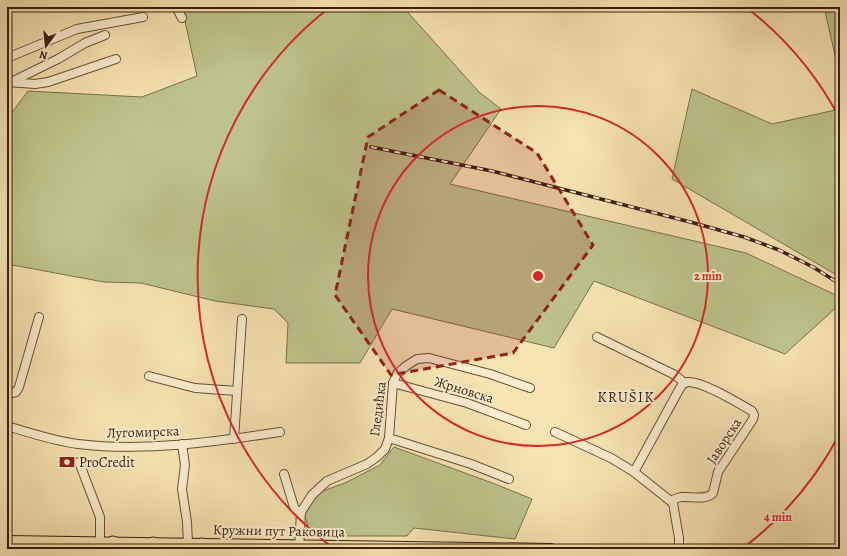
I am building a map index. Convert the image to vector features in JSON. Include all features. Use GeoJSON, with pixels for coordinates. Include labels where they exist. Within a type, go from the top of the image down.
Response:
{"type":"FeatureCollection","features":[{"type":"Feature","properties":{"kind":"highway"},"geometry":{"type":"LineString","coordinates":[[113,542],[127,549]]}},
{"type":"Feature","properties":{"kind":"highway"},"geometry":{"type":"LineString","coordinates":[[185,546],[202,544]]}},
{"type":"Feature","properties":{"kind":"main road"},"geometry":{"type":"LineString","coordinates":[[7,541],[113,542],[153,547],[185,546]]}},
{"type":"Feature","properties":{"kind":"main road","name":"Кружни пут Раковица"},"geometry":{"type":"LineString","coordinates":[[202,544],[299,547],[551,549]]}},
{"type":"Feature","properties":{"kind":"street"},"geometry":{"type":"LineString","coordinates":[[176,7],[182,18]]}},
{"type":"Feature","properties":{"kind":"street"},"geometry":{"type":"LineString","coordinates":[[7,58],[77,29],[143,17]]}},
{"type":"Feature","properties":{"kind":"street"},"geometry":{"type":"LineString","coordinates":[[8,82],[58,59],[85,43],[105,35]]}},
{"type":"Feature","properties":{"kind":"street"},"geometry":{"type":"LineString","coordinates":[[8,82],[35,84],[48,82],[116,59]]}},
{"type":"Feature","properties":{"kind":"street"},"geometry":{"type":"LineString","coordinates":[[7,394],[16,392],[39,317]]}},
{"type":"Feature","properties":{"kind":"street"},"geometry":{"type":"LineString","coordinates":[[234,439],[242,319]]}},
{"type":"Feature","properties":{"kind":"street","name":"Јаворска"},"geometry":{"type":"LineString","coordinates":[[597,337],[673,374],[684,383],[694,383],[715,391],[752,411],[754,417],[718,472],[711,496],[679,497],[671,500]]}},
{"type":"Feature","properties":{"kind":"street","name":"Гледићка"},"geometry":{"type":"LineString","coordinates":[[299,547],[301,512],[312,495],[329,480],[367,464],[385,449],[389,438],[393,383],[401,370],[416,359],[426,357],[490,374],[530,388]]}},
{"type":"Feature","properties":{"kind":"street"},"geometry":{"type":"LineString","coordinates":[[149,376],[194,388],[237,391]]}},
{"type":"Feature","properties":{"kind":"street","name":"Жрновска"},"geometry":{"type":"LineString","coordinates":[[393,383],[467,403],[526,425]]}},
{"type":"Feature","properties":{"kind":"street"},"geometry":{"type":"LineString","coordinates":[[634,472],[684,383]]}},
{"type":"Feature","properties":{"kind":"street","name":"Лугомирска"},"geometry":{"type":"LineString","coordinates":[[7,426],[64,442],[123,447],[182,444],[234,439],[280,432]]}},
{"type":"Feature","properties":{"kind":"street"},"geometry":{"type":"LineString","coordinates":[[555,432],[611,458],[634,472],[671,500],[674,505],[679,538],[679,549]]}},
{"type":"Feature","properties":{"kind":"street"},"geometry":{"type":"LineString","coordinates":[[389,438],[471,464],[509,479]]}},
{"type":"Feature","properties":{"kind":"street"},"geometry":{"type":"LineString","coordinates":[[182,444],[185,465],[182,489],[187,522],[185,546]]}},
{"type":"Feature","properties":{"kind":"street"},"geometry":{"type":"LineString","coordinates":[[79,462],[100,517],[100,542]]}},
{"type":"Feature","properties":{"kind":"street"},"geometry":{"type":"LineString","coordinates":[[284,474],[294,507],[296,510],[301,512]]}},
{"type":"Feature","properties":{"kind":"highlighted area"},"geometry":{"type":"Polygon","coordinates":[[[439,90],[537,153],[593,245],[513,353],[391,375],[335,295],[368,137],[439,90]]]}},
{"type":"Feature","properties":{"kind":"green space"},"geometry":{"type":"Polygon","coordinates":[[[182,7],[403,7],[479,92],[501,109],[450,184],[746,253],[840,297],[840,304],[785,354],[594,281],[554,348],[392,309],[360,363],[286,363],[288,323],[274,309],[215,301],[141,283],[104,282],[7,264],[7,119],[28,91],[142,97],[197,76],[182,7]]]}},
{"type":"Feature","properties":{"kind":"green space"},"geometry":{"type":"Polygon","coordinates":[[[824,7],[840,7],[840,77],[824,7]]]}},
{"type":"Feature","properties":{"kind":"green space"},"geometry":{"type":"Polygon","coordinates":[[[692,89],[772,124],[840,109],[840,277],[672,179],[692,89]]]}},
{"type":"Feature","properties":{"kind":"green space"},"geometry":{"type":"Polygon","coordinates":[[[394,447],[532,499],[515,539],[414,528],[407,536],[311,536],[304,513],[320,492],[345,483],[380,465],[394,447]]]}},
{"type":"Feature","properties":{"kind":"railway"},"geometry":{"type":"LineString","coordinates":[[371,147],[492,171],[744,237],[779,250],[813,267],[840,284]]}},
{"type":"Feature","properties":{"kind":"place","name":"ProCredit"},"geometry":{"type":"Point","coordinates":[67,462]}},
{"type":"Feature","properties":{"kind":"district","name":"KRUŠIK"},"geometry":{"type":"Point","coordinates":[626,397]}}]}
